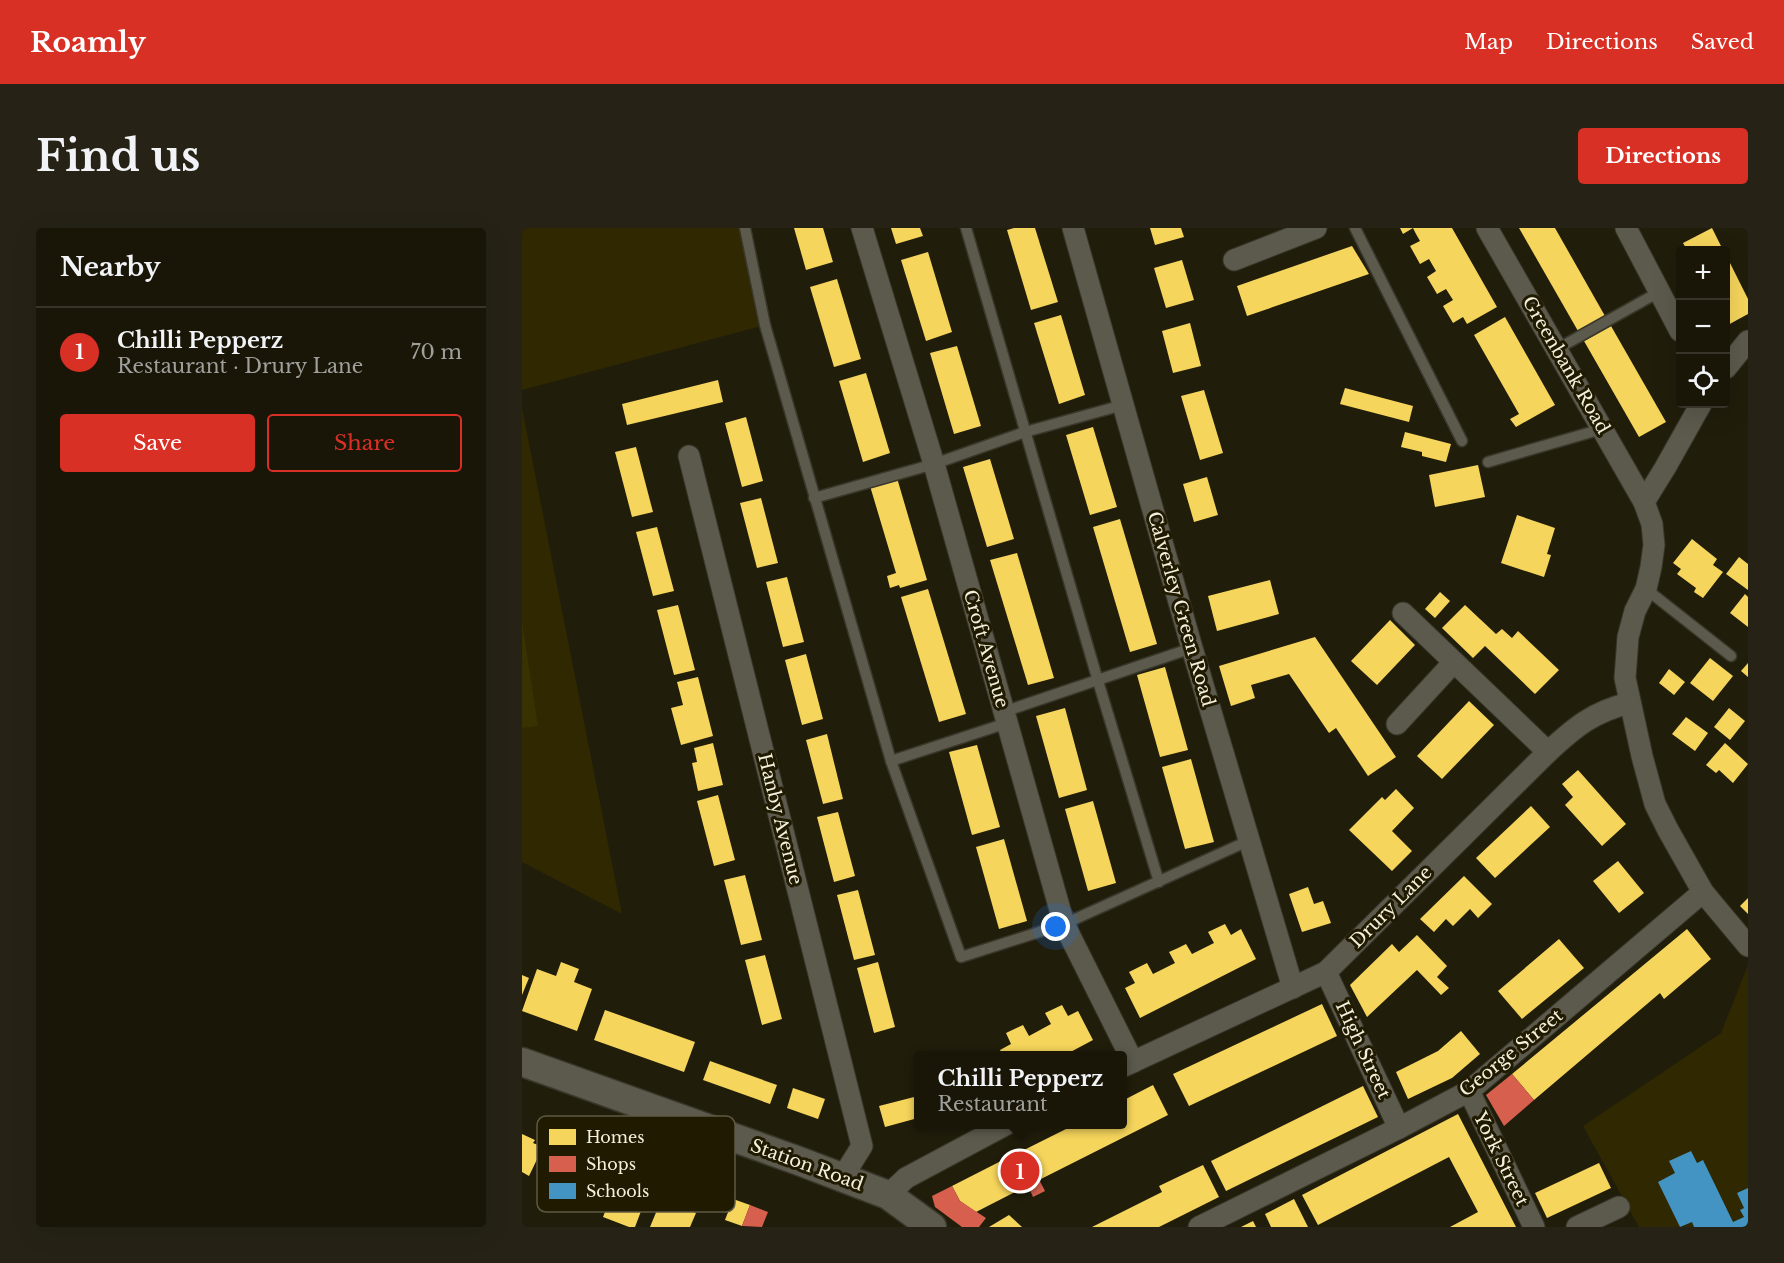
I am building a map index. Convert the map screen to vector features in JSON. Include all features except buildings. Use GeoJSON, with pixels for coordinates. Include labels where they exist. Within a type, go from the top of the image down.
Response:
{"type":"FeatureCollection","features":[{"type":"Feature","properties":{"kind":"street","name":"Croft Avenue"},"geometry":{"type":"LineString","coordinates":[[862,228],[934,464],[1064,924],[1121,1051]]}},
{"type":"Feature","properties":{"kind":"street","name":"Calverley Green Road"},"geometry":{"type":"LineString","coordinates":[[1073,228],[1192,648],[1293,988]]}},
{"type":"Feature","properties":{"kind":"street"},"geometry":{"type":"LineString","coordinates":[[1234,260],[1316,228]]}},
{"type":"Feature","properties":{"kind":"street"},"geometry":{"type":"LineString","coordinates":[[1626,228],[1676,324]]}},
{"type":"Feature","properties":{"kind":"street","name":"Greenbank Road"},"geometry":{"type":"LineString","coordinates":[[1489,229],[1644,502],[1652,524],[1654,545],[1652,567],[1646,589],[1635,611],[1628,638],[1625,678],[1629,703],[1654,804],[1703,892],[1748,946]]}},
{"type":"Feature","properties":{"kind":"street"},"geometry":{"type":"LineString","coordinates":[[1730,362],[1748,341]]}},
{"type":"Feature","properties":{"kind":"street"},"geometry":{"type":"LineString","coordinates":[[1644,502],[1699,408]]}},
{"type":"Feature","properties":{"kind":"street","name":"Hanby Avenue"},"geometry":{"type":"LineString","coordinates":[[689,456],[862,1146],[842,1178]]}},
{"type":"Feature","properties":{"kind":"street"},"geometry":{"type":"LineString","coordinates":[[1403,613],[1548,752]]}},
{"type":"Feature","properties":{"kind":"street"},"geometry":{"type":"LineString","coordinates":[[1397,724],[1454,662]]}},
{"type":"Feature","properties":{"kind":"street","name":"Drury Lane"},"geometry":{"type":"LineString","coordinates":[[1127,1065],[1326,972],[1580,723],[1610,708],[1629,703]]}},
{"type":"Feature","properties":{"kind":"street","name":"George Street"},"geometry":{"type":"LineString","coordinates":[[1199,1227],[1469,1091],[1703,892]]}},
{"type":"Feature","properties":{"kind":"street","name":"High Street"},"geometry":{"type":"LineString","coordinates":[[1326,972],[1399,1128]]}},
{"type":"Feature","properties":{"kind":"street","name":"Station Road"},"geometry":{"type":"LineString","coordinates":[[522,1062],[671,1116]]}},
{"type":"Feature","properties":{"kind":"street","name":"York Street"},"geometry":{"type":"LineString","coordinates":[[1469,1091],[1534,1227]]}},
{"type":"Feature","properties":{"kind":"street"},"geometry":{"type":"LineString","coordinates":[[888,1196],[906,1178],[999,1129]]}},
{"type":"Feature","properties":{"kind":"street","name":"Station Road"},"geometry":{"type":"LineString","coordinates":[[735,1139],[888,1196],[932,1227]]}},
{"type":"Feature","properties":{"kind":"street"},"geometry":{"type":"LineString","coordinates":[[1577,1227],[1619,1207]]}},
{"type":"Feature","properties":{"kind":"lane"},"geometry":{"type":"LineString","coordinates":[[745,228],[765,325],[891,761],[961,957],[1064,924],[1248,841]]}},
{"type":"Feature","properties":{"kind":"lane"},"geometry":{"type":"LineString","coordinates":[[966,228],[1159,882]]}},
{"type":"Feature","properties":{"kind":"lane"},"geometry":{"type":"LineString","coordinates":[[1355,228],[1462,441]]}},
{"type":"Feature","properties":{"kind":"lane"},"geometry":{"type":"LineString","coordinates":[[1557,349],[1659,292]]}},
{"type":"Feature","properties":{"kind":"lane"},"geometry":{"type":"LineString","coordinates":[[814,498],[934,464],[1025,432],[1123,405]]}},
{"type":"Feature","properties":{"kind":"lane"},"geometry":{"type":"LineString","coordinates":[[1488,462],[1602,429]]}},
{"type":"Feature","properties":{"kind":"lane"},"geometry":{"type":"LineString","coordinates":[[1646,589],[1731,656]]}},
{"type":"Feature","properties":{"kind":"lane"},"geometry":{"type":"LineString","coordinates":[[891,761],[1098,681],[1192,648]]}},
{"type":"Feature","properties":{"kind":"shaded area"},"geometry":{"type":"Polygon","coordinates":[[[522,228],[740,228],[765,325],[522,390],[522,228]]]}},
{"type":"Feature","properties":{"kind":"shaded area"},"geometry":{"type":"Polygon","coordinates":[[[522,408],[622,914],[522,862],[522,408]]]}},
{"type":"Feature","properties":{"kind":"shaded area"},"geometry":{"type":"Polygon","coordinates":[[[522,621],[538,726],[522,728],[522,621]]]}},
{"type":"Feature","properties":{"kind":"shaded area"},"geometry":{"type":"Polygon","coordinates":[[[1748,965],[1748,1227],[1639,1227],[1583,1126],[1721,1033],[1748,965]]]}},
{"type":"Feature","properties":{"kind":"place","name":"Chilli Pepperz"},"geometry":{"type":"Point","coordinates":[1020,1171]}}]}
